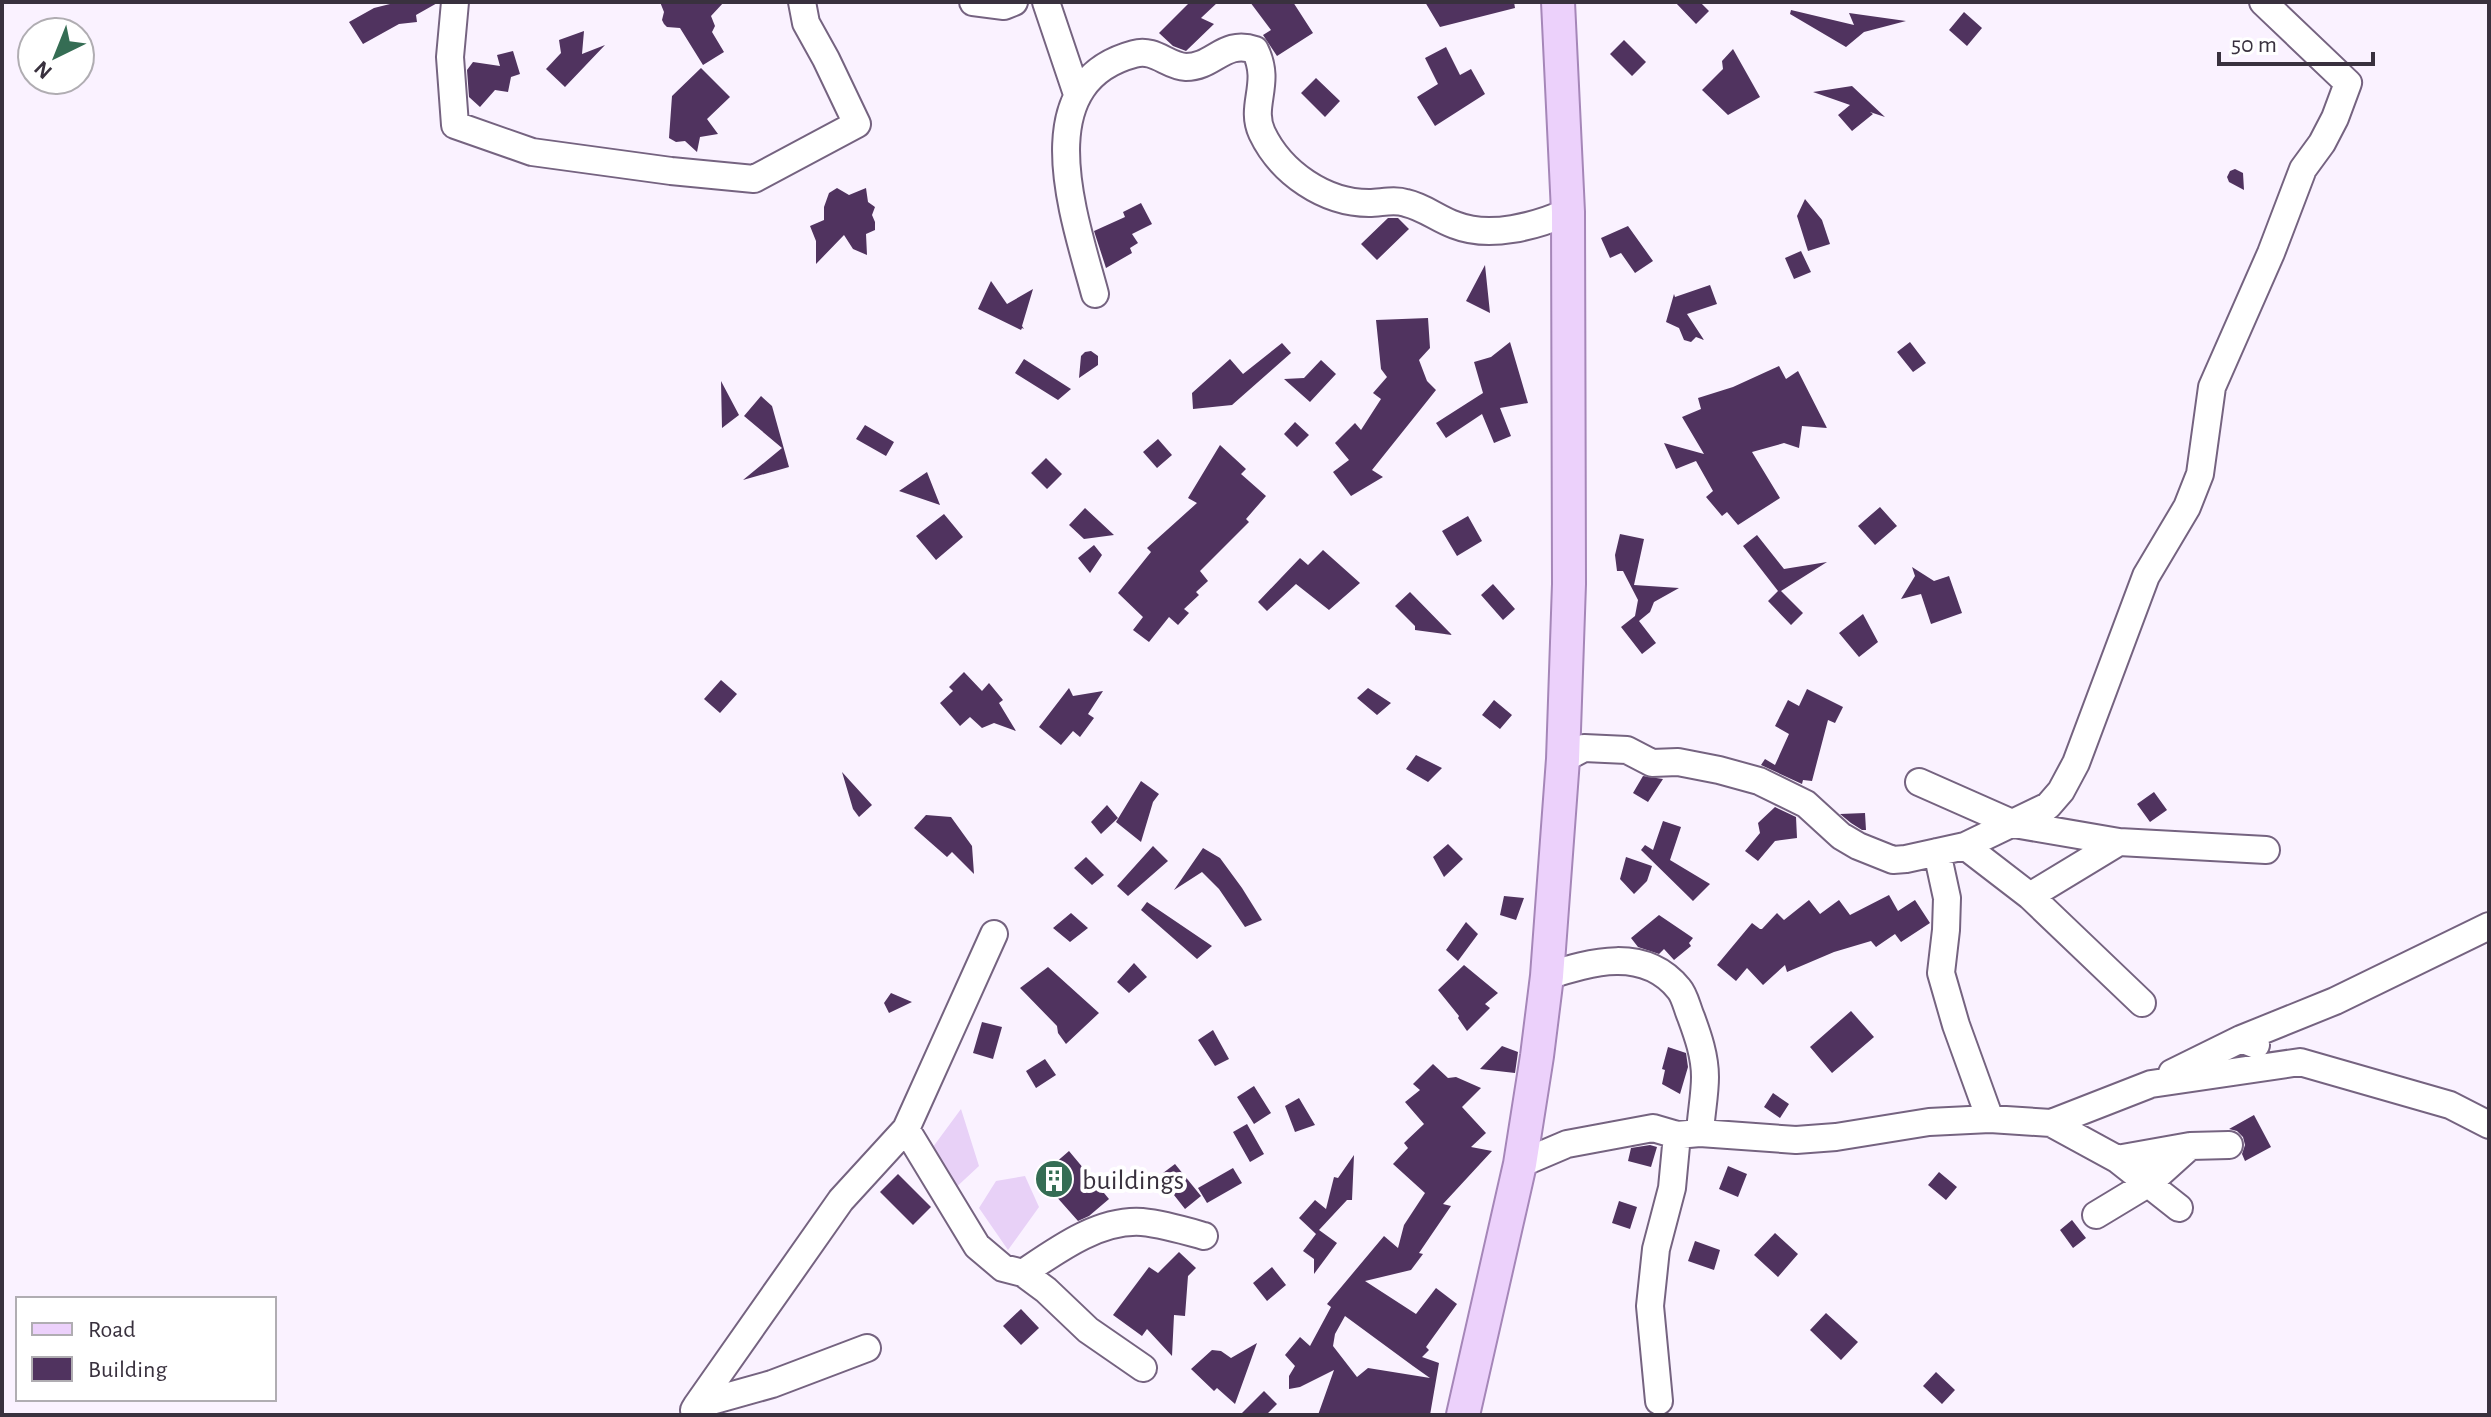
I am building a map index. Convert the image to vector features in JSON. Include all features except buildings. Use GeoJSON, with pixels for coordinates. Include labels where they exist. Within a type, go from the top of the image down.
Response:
{"type":"FeatureCollection","features":[{"type":"Feature","properties":{"kind":"main road"},"geometry":{"type":"LineString","coordinates":[[1463,1415],[1520,1164],[1547,976],[1563,759],[1569,584],[1568,212],[1558,2]]}},
{"type":"Feature","properties":{"kind":"street"},"geometry":{"type":"LineString","coordinates":[[455,2],[450,57],[455,125],[532,152],[754,179],[857,124],[806,23],[802,2]]}},
{"type":"Feature","properties":{"kind":"street"},"geometry":{"type":"LineString","coordinates":[[973,2],[1004,6],[1014,2]]}},
{"type":"Feature","properties":{"kind":"street"},"geometry":{"type":"LineString","coordinates":[[1046,2],[1077,94]]}},
{"type":"Feature","properties":{"kind":"street"},"geometry":{"type":"LineString","coordinates":[[1563,759],[1584,748],[1627,750],[1652,763],[1678,762],[1719,770],[1779,789],[1806,804],[1841,836],[1893,860],[1965,846],[2048,806],[2061,791],[2076,763],[2146,576],[2187,507],[2200,474],[2212,387],[2271,253],[2303,169],[2322,143],[2348,83],[2263,2]]}},
{"type":"Feature","properties":{"kind":"street"},"geometry":{"type":"LineString","coordinates":[[1095,294],[1074,206],[1065,149],[1069,115],[1077,94],[1090,77],[1107,65],[1135,53],[1158,55],[1186,67],[1202,63],[1234,47],[1244,46],[1255,50],[1262,64],[1262,91],[1257,109],[1261,132],[1281,162],[1314,189],[1344,201],[1401,201],[1460,227],[1486,230],[1517,230],[1568,212]]}},
{"type":"Feature","properties":{"kind":"street"},"geometry":{"type":"LineString","coordinates":[[1919,782],[2014,824],[2119,842],[2266,850]]}},
{"type":"Feature","properties":{"kind":"street"},"geometry":{"type":"LineString","coordinates":[[2030,896],[2119,842]]}},
{"type":"Feature","properties":{"kind":"street"},"geometry":{"type":"LineString","coordinates":[[1965,846],[2030,896],[2142,1003]]}},
{"type":"Feature","properties":{"kind":"street"},"geometry":{"type":"LineString","coordinates":[[1937,852],[1947,898],[1941,973],[1990,1119]]}},
{"type":"Feature","properties":{"kind":"street"},"geometry":{"type":"LineString","coordinates":[[2051,1123],[2151,1084],[2241,1039],[2335,1001],[2489,926]]}},
{"type":"Feature","properties":{"kind":"street"},"geometry":{"type":"LineString","coordinates":[[693,1410],[841,1200],[906,1129],[994,934]]}},
{"type":"Feature","properties":{"kind":"street"},"geometry":{"type":"LineString","coordinates":[[1547,976],[1588,963],[1616,960],[1640,962],[1664,974],[1681,990],[1700,1040],[1705,1075],[1656,1249],[1650,1306],[1659,1401]]}},
{"type":"Feature","properties":{"kind":"street"},"geometry":{"type":"LineString","coordinates":[[2241,1039],[2300,1062],[2450,1105],[2489,1125]]}},
{"type":"Feature","properties":{"kind":"street"},"geometry":{"type":"LineString","coordinates":[[2151,1084],[2300,1062]]}},
{"type":"Feature","properties":{"kind":"street"},"geometry":{"type":"LineString","coordinates":[[1520,1164],[1567,1144],[1653,1128],[1688,1134],[1796,1140],[1849,1136],[1929,1122],[1990,1119],[2051,1123],[2117,1159],[2179,1208]]}},
{"type":"Feature","properties":{"kind":"street"},"geometry":{"type":"LineString","coordinates":[[906,1129],[977,1246],[1003,1268],[1023,1273],[1088,1330],[1143,1368]]}},
{"type":"Feature","properties":{"kind":"street"},"geometry":{"type":"LineString","coordinates":[[2117,1159],[2190,1146],[2229,1145]]}},
{"type":"Feature","properties":{"kind":"street"},"geometry":{"type":"LineString","coordinates":[[2096,1215],[2149,1183],[2190,1146]]}},
{"type":"Feature","properties":{"kind":"street"},"geometry":{"type":"LineString","coordinates":[[1023,1273],[1065,1245],[1112,1225],[1139,1222],[1204,1236]]}},
{"type":"Feature","properties":{"kind":"street"},"geometry":{"type":"LineString","coordinates":[[693,1410],[867,1348]]}},
{"type":"Feature","properties":{"kind":"shaded area"},"geometry":{"type":"Polygon","coordinates":[[[961,1109],[979,1166],[950,1193],[930,1151],[961,1109]]]}},
{"type":"Feature","properties":{"kind":"shaded area"},"geometry":{"type":"Polygon","coordinates":[[[1025,1176],[1039,1207],[1008,1250],[979,1208],[996,1181],[1025,1176]]]}},
{"type":"Feature","properties":{"kind":"place","name":"buildings"},"geometry":{"type":"Point","coordinates":[1054,1179]}}]}
